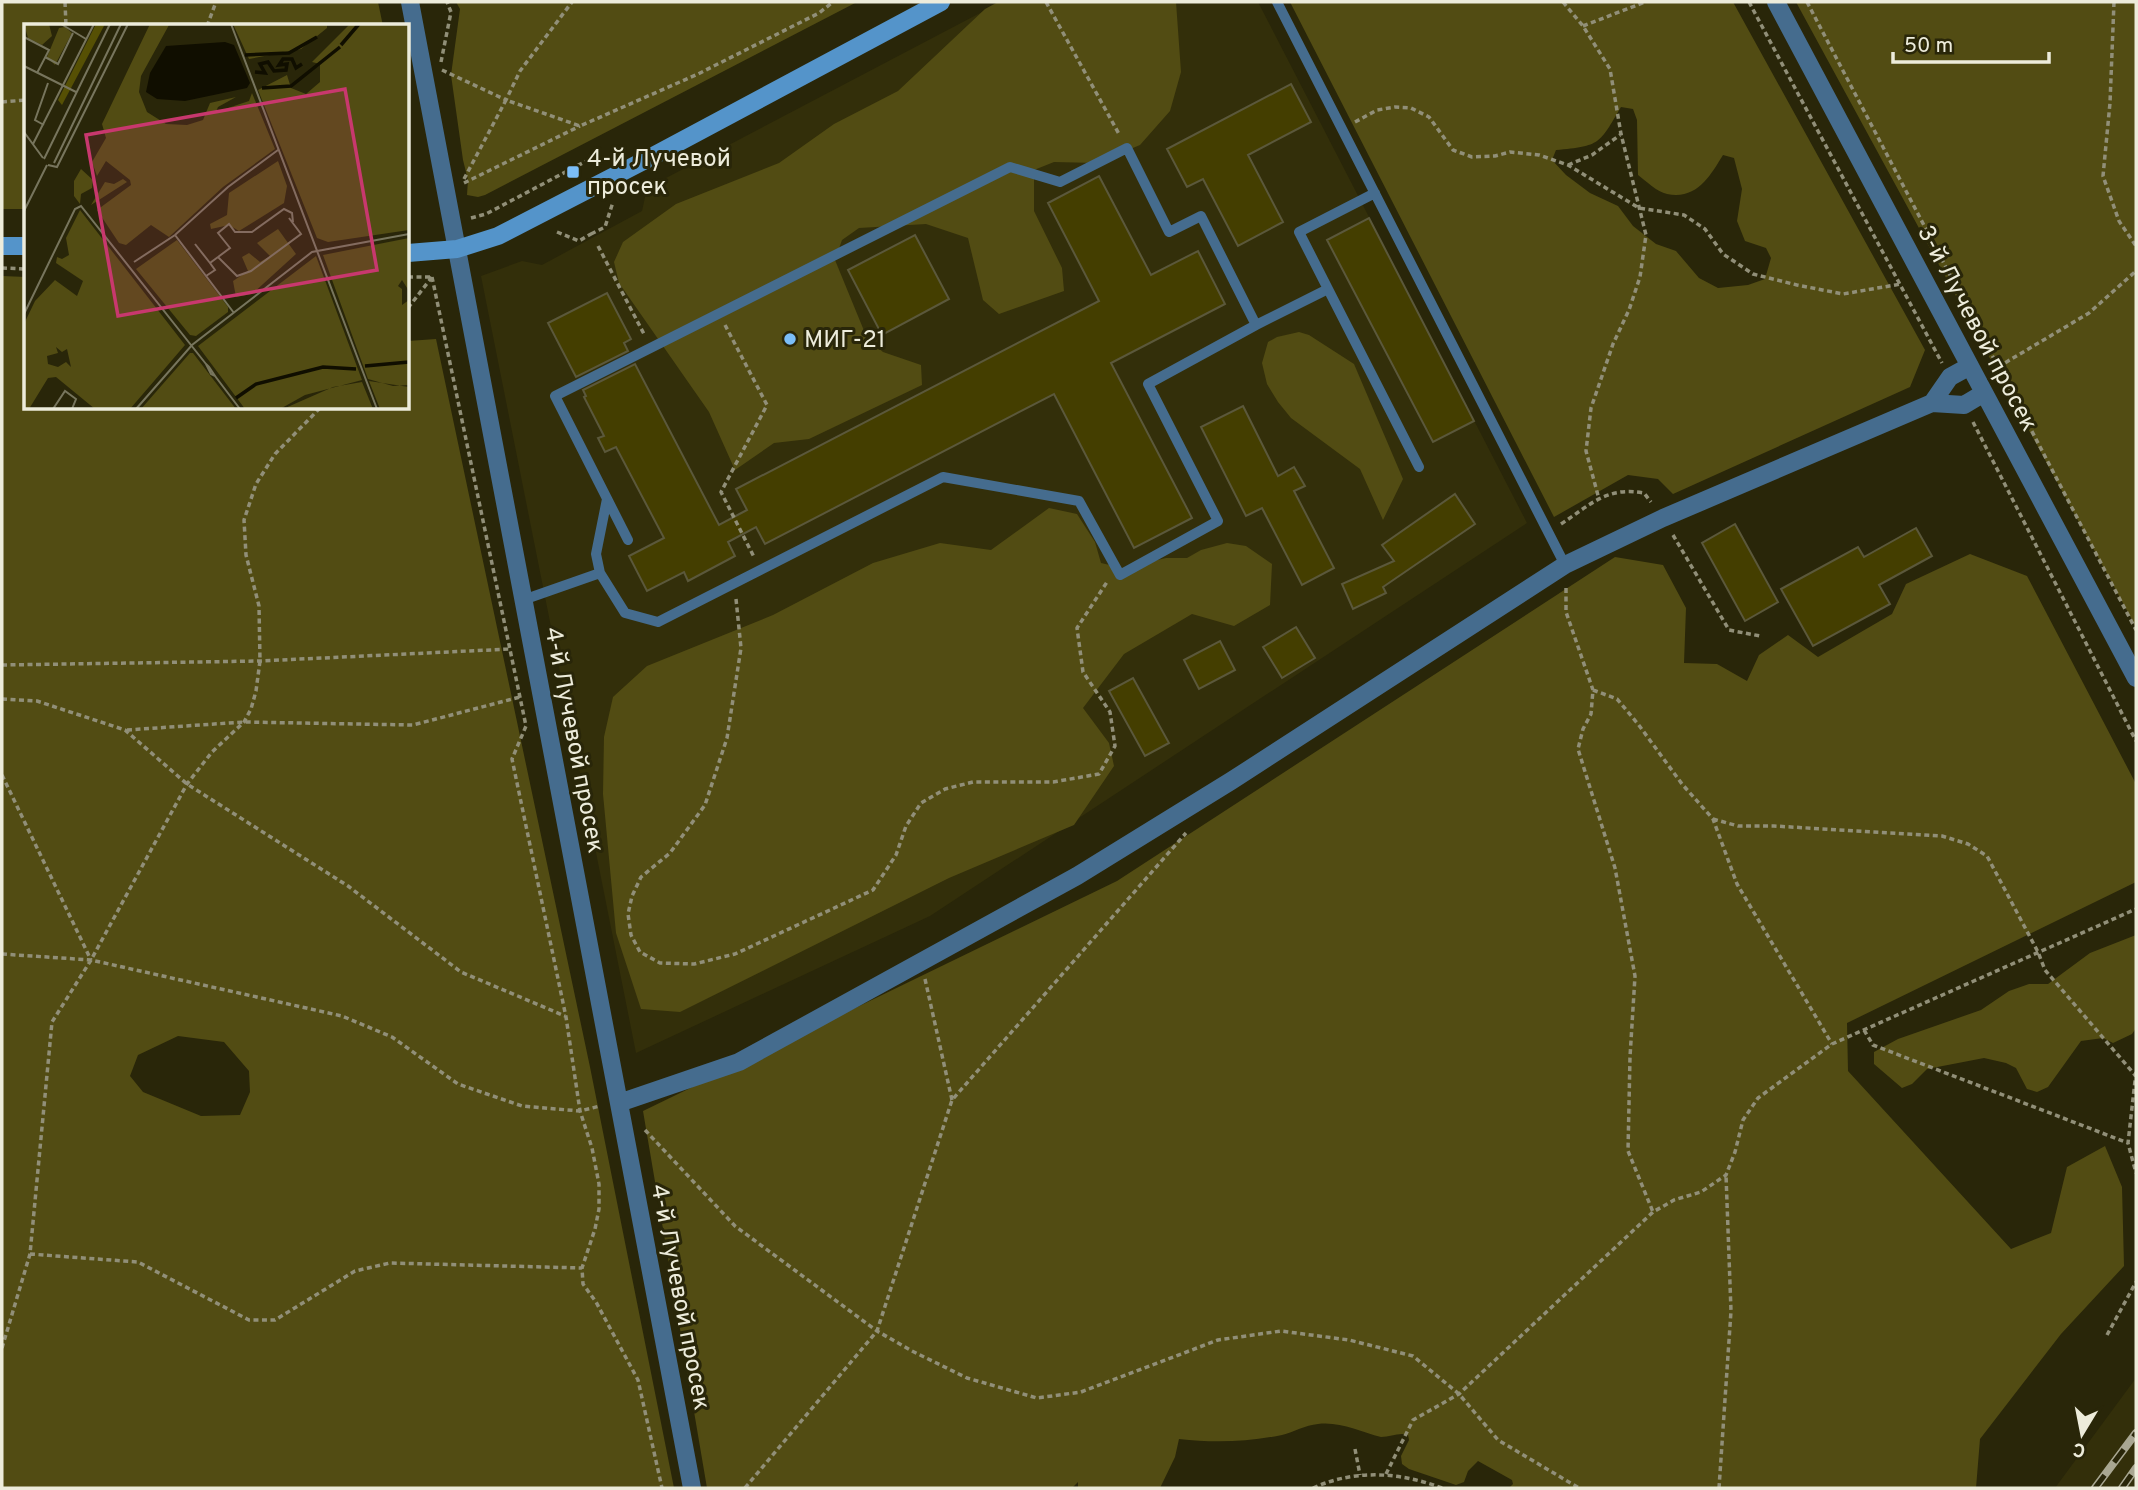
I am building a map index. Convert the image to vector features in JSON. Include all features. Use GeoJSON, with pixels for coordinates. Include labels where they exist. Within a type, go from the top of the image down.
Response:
{"type":"FeatureCollection","features":[{"type":"Feature","properties":{"kind":"street","name":"4-й Лучевой просек"},"geometry":{"type":"LineString","coordinates":[[410,2],[692,1488]]}},
{"type":"Feature","properties":{"kind":"street"},"geometry":{"type":"LineString","coordinates":[[410,253],[457,249],[498,236],[940,2]]}},
{"type":"Feature","properties":{"kind":"street","name":"3-й Лучевой просек"},"geometry":{"type":"LineString","coordinates":[[1776,2],[2136,678]]}},
{"type":"Feature","properties":{"kind":"street"},"geometry":{"type":"LineString","coordinates":[[2,246],[24,246]]}},
{"type":"Feature","properties":{"kind":"street"},"geometry":{"type":"LineString","coordinates":[[1932,403],[1950,377],[1970,366]]}},
{"type":"Feature","properties":{"kind":"street"},"geometry":{"type":"LineString","coordinates":[[619,1102],[739,1062],[1077,876],[1231,781],[1565,565],[1663,518],[1932,403],[1964,405],[1984,393]]}},
{"type":"Feature","properties":{"kind":"lane"},"geometry":{"type":"LineString","coordinates":[[1277,2],[1565,565]]}},
{"type":"Feature","properties":{"kind":"lane"},"geometry":{"type":"LineString","coordinates":[[628,540],[555,396],[1010,167],[1060,181],[1127,148],[1169,232],[1200,216],[1256,326]]}},
{"type":"Feature","properties":{"kind":"lane"},"geometry":{"type":"LineString","coordinates":[[1375,193],[1299,232],[1419,467]]}},
{"type":"Feature","properties":{"kind":"lane"},"geometry":{"type":"LineString","coordinates":[[607,498],[596,554],[600,573],[625,613],[658,622],[943,477],[1079,501],[1120,575],[1218,521],[1148,384],[1328,289]]}},
{"type":"Feature","properties":{"kind":"lane"},"geometry":{"type":"LineString","coordinates":[[523,600],[600,573]]}},
{"type":"Feature","properties":{"kind":"path"},"geometry":{"type":"LineString","coordinates":[[65,2],[66,24]]}},
{"type":"Feature","properties":{"kind":"path"},"geometry":{"type":"LineString","coordinates":[[208,24],[216,2]]}},
{"type":"Feature","properties":{"kind":"path"},"geometry":{"type":"LineString","coordinates":[[572,2],[520,71],[461,184],[580,126],[698,74],[819,13],[833,2]]}},
{"type":"Feature","properties":{"kind":"path"},"geometry":{"type":"LineString","coordinates":[[1045,2],[1127,148]]}},
{"type":"Feature","properties":{"kind":"path"},"geometry":{"type":"LineString","coordinates":[[1563,2],[1583,26],[1610,69],[1621,134],[1646,235],[1640,277],[1591,408],[1586,451],[1593,485],[1599,499]]}},
{"type":"Feature","properties":{"kind":"path"},"geometry":{"type":"LineString","coordinates":[[1583,26],[1645,2]]}},
{"type":"Feature","properties":{"kind":"path"},"geometry":{"type":"LineString","coordinates":[[1807,2],[2136,631]]}},
{"type":"Feature","properties":{"kind":"path"},"geometry":{"type":"LineString","coordinates":[[2114,2],[2110,103],[2103,176],[2119,221],[2136,246]]}},
{"type":"Feature","properties":{"kind":"path"},"geometry":{"type":"LineString","coordinates":[[440,69],[506,100],[580,126]]}},
{"type":"Feature","properties":{"kind":"path"},"geometry":{"type":"LineString","coordinates":[[2,102],[24,100]]}},
{"type":"Feature","properties":{"kind":"path"},"geometry":{"type":"LineString","coordinates":[[1342,129],[1377,110],[1411,108],[1429,117],[1453,150],[1472,157],[1510,152],[1539,155],[1568,165],[1639,208],[1684,215],[1705,229],[1723,254],[1753,274],[1843,294],[1901,284]]}},
{"type":"Feature","properties":{"kind":"path"},"geometry":{"type":"LineString","coordinates":[[1568,165],[1592,155],[1621,134]]}},
{"type":"Feature","properties":{"kind":"path"},"geometry":{"type":"LineString","coordinates":[[452,223],[486,214],[592,158]]}},
{"type":"Feature","properties":{"kind":"path"},"geometry":{"type":"LineString","coordinates":[[557,232],[579,241],[592,236],[605,227],[613,202]]}},
{"type":"Feature","properties":{"kind":"path"},"geometry":{"type":"LineString","coordinates":[[598,246],[650,347]]}},
{"type":"Feature","properties":{"kind":"path"},"geometry":{"type":"LineString","coordinates":[[2,268],[24,269]]}},
{"type":"Feature","properties":{"kind":"path"},"geometry":{"type":"LineString","coordinates":[[1998,367],[2089,313],[2136,271]]}},
{"type":"Feature","properties":{"kind":"path"},"geometry":{"type":"LineString","coordinates":[[410,277],[432,277]]}},
{"type":"Feature","properties":{"kind":"path"},"geometry":{"type":"LineString","coordinates":[[410,305],[432,277]]}},
{"type":"Feature","properties":{"kind":"path"},"geometry":{"type":"LineString","coordinates":[[432,277],[526,726],[512,759],[566,1017],[580,1111],[592,1148],[599,1184],[597,1219],[582,1268],[583,1284],[596,1302],[638,1380],[662,1488]]}},
{"type":"Feature","properties":{"kind":"path"},"geometry":{"type":"LineString","coordinates":[[719,314],[767,405],[721,492],[760,569]]}},
{"type":"Feature","properties":{"kind":"path"},"geometry":{"type":"LineString","coordinates":[[2,1348],[30,1254],[52,1022],[91,960],[187,784],[212,752],[244,722],[251,709],[260,661],[259,606],[246,555],[244,520],[256,484],[275,454],[318,410]]}},
{"type":"Feature","properties":{"kind":"path"},"geometry":{"type":"LineString","coordinates":[[1549,532],[1616,491],[1643,493],[1663,518],[1729,630],[1760,636]]}},
{"type":"Feature","properties":{"kind":"path"},"geometry":{"type":"LineString","coordinates":[[1565,565],[1566,612],[1593,690],[1591,714],[1583,729],[1578,748],[1615,868],[1634,976],[1628,1152],[1653,1212]]}},
{"type":"Feature","properties":{"kind":"path"},"geometry":{"type":"LineString","coordinates":[[734,583],[741,648],[727,738],[705,805],[670,853],[641,877],[632,896],[628,914],[631,935],[640,952],[660,963],[694,964],[735,954],[873,890],[896,855],[906,827],[921,803],[944,789],[972,782],[1054,782],[1099,774],[1115,746],[1110,712],[1083,672],[1077,628],[1105,583],[1120,575]]}},
{"type":"Feature","properties":{"kind":"path"},"geometry":{"type":"LineString","coordinates":[[2,665],[260,661],[509,649]]}},
{"type":"Feature","properties":{"kind":"path"},"geometry":{"type":"LineString","coordinates":[[1593,690],[1617,699],[1682,784],[1713,819],[1737,884],[1832,1044]]}},
{"type":"Feature","properties":{"kind":"path"},"geometry":{"type":"LineString","coordinates":[[2,699],[37,701],[125,730],[244,722],[414,725],[520,697]]}},
{"type":"Feature","properties":{"kind":"path"},"geometry":{"type":"LineString","coordinates":[[125,730],[187,784],[348,886],[461,972],[566,1017]]}},
{"type":"Feature","properties":{"kind":"path"},"geometry":{"type":"LineString","coordinates":[[2,775],[91,960]]}},
{"type":"Feature","properties":{"kind":"path"},"geometry":{"type":"LineString","coordinates":[[1713,819],[1738,826],[1942,836],[1968,844],[1987,856],[2045,970],[2135,1073],[2128,1143],[2136,1173]]}},
{"type":"Feature","properties":{"kind":"path"},"geometry":{"type":"LineString","coordinates":[[745,1488],[877,1331],[952,1100],[1186,833]]}},
{"type":"Feature","properties":{"kind":"path"},"geometry":{"type":"LineString","coordinates":[[1719,1488],[1731,1311],[1726,1175],[1743,1121],[1758,1098],[1832,1044],[2136,909]]}},
{"type":"Feature","properties":{"kind":"path"},"geometry":{"type":"LineString","coordinates":[[2,954],[91,960],[342,1016],[392,1037],[458,1084],[522,1106],[580,1111],[619,1102],[735,1226],[877,1331],[967,1378],[1037,1398],[1081,1391],[1218,1340],[1281,1331],[1349,1340],[1413,1356],[1460,1394],[1498,1440],[1579,1488]]}},
{"type":"Feature","properties":{"kind":"path"},"geometry":{"type":"LineString","coordinates":[[921,962],[952,1100]]}},
{"type":"Feature","properties":{"kind":"path"},"geometry":{"type":"LineString","coordinates":[[1864,1030],[1873,1045],[2128,1143]]}},
{"type":"Feature","properties":{"kind":"path"},"geometry":{"type":"LineString","coordinates":[[1386,1474],[1413,1420],[1460,1394],[1653,1212],[1674,1200],[1702,1192],[1726,1175]]}},
{"type":"Feature","properties":{"kind":"path"},"geometry":{"type":"LineString","coordinates":[[30,1254],[138,1262],[249,1320],[275,1320],[355,1271],[390,1263],[582,1268]]}},
{"type":"Feature","properties":{"kind":"path"},"geometry":{"type":"LineString","coordinates":[[2108,1335],[2136,1282]]}},
{"type":"Feature","properties":{"kind":"path"},"geometry":{"type":"LineString","coordinates":[[1355,1449],[1360,1475]]}},
{"type":"Feature","properties":{"kind":"path"},"geometry":{"type":"LineString","coordinates":[[1313,1488],[1339,1479],[1386,1474],[1442,1488]]}},
{"type":"Feature","properties":{"kind":"shaded area"},"geometry":{"type":"Polygon","coordinates":[[[2,2],[378,2],[383,24],[24,24],[24,209],[2,209],[2,2]]]}},
{"type":"Feature","properties":{"kind":"shaded area"},"geometry":{"type":"Polygon","coordinates":[[[456,2],[857,2],[478,197],[467,195],[468,180],[451,75],[460,9],[456,2]]]}},
{"type":"Feature","properties":{"kind":"shaded area"},"geometry":{"type":"Polygon","coordinates":[[[998,2],[1176,2],[1181,72],[1170,111],[1140,145],[1097,163],[1054,162],[1034,170],[1034,211],[1062,268],[1064,291],[999,314],[983,300],[968,238],[926,224],[859,228],[842,240],[835,260],[867,338],[883,352],[921,365],[922,385],[809,439],[774,443],[735,470],[709,412],[619,283],[614,262],[623,242],[676,204],[779,163],[834,124],[898,91],[985,9],[998,2]]]}},
{"type":"Feature","properties":{"kind":"shaded area"},"geometry":{"type":"Polygon","coordinates":[[[1001,2],[1258,2],[1527,523],[930,916],[636,1053],[481,276],[522,261],[542,265],[642,211],[647,188],[1001,2]]]}},
{"type":"Feature","properties":{"kind":"shaded area"},"geometry":{"type":"Polygon","coordinates":[[[1290,2],[1733,2],[1925,350],[1910,387],[1673,494],[1658,479],[1628,475],[1554,517],[1290,2]],[[1621,107],[1597,141],[1582,147],[1556,150],[1552,160],[1566,175],[1590,193],[1618,206],[1633,226],[1656,244],[1676,251],[1699,278],[1718,288],[1748,285],[1765,279],[1771,258],[1766,248],[1745,241],[1737,221],[1742,189],[1734,158],[1723,155],[1713,171],[1694,190],[1677,195],[1659,191],[1638,175],[1637,120],[1633,109],[1621,107]]]}},
{"type":"Feature","properties":{"kind":"shaded area"},"geometry":{"type":"Polygon","coordinates":[[[1796,2],[2136,2],[2136,627],[1796,2]]]}},
{"type":"Feature","properties":{"kind":"shaded area"},"geometry":{"type":"Polygon","coordinates":[[[2,276],[24,277],[24,410],[410,410],[410,341],[436,339],[590,1067],[674,1488],[2,1488],[2,276]],[[178,1036],[138,1055],[130,1076],[143,1092],[201,1116],[240,1115],[250,1092],[249,1071],[224,1042],[178,1036]]]}},
{"type":"Feature","properties":{"kind":"shaded area"},"geometry":{"type":"Polygon","coordinates":[[[1299,332],[1309,335],[1354,364],[1403,479],[1383,520],[1360,469],[1291,418],[1267,384],[1262,363],[1268,342],[1299,332]]]}},
{"type":"Feature","properties":{"kind":"shaded area"},"geometry":{"type":"Polygon","coordinates":[[[1049,508],[1077,514],[1095,542],[1101,563],[1123,568],[1166,558],[1187,558],[1201,550],[1227,543],[1246,546],[1272,564],[1270,605],[1234,626],[1192,614],[1124,654],[1083,708],[1109,743],[1114,766],[1074,825],[949,878],[680,1012],[641,1009],[616,933],[603,794],[604,737],[613,697],[647,666],[773,615],[873,563],[940,543],[991,550],[1049,508]]]}},
{"type":"Feature","properties":{"kind":"shaded area"},"geometry":{"type":"Polygon","coordinates":[[[1970,554],[2027,576],[2136,784],[2136,882],[1847,1023],[1848,1071],[2011,1249],[2051,1233],[2067,1167],[2105,1146],[2122,1187],[2124,1266],[2061,1334],[1980,1439],[1976,1488],[1509,1488],[1513,1484],[1512,1480],[1478,1461],[1468,1471],[1464,1482],[1456,1485],[1409,1469],[1402,1464],[1401,1456],[1409,1440],[1408,1435],[1381,1437],[1326,1423],[1256,1439],[1179,1439],[1175,1457],[1160,1488],[1078,1488],[1078,1482],[1072,1488],[707,1488],[643,1111],[1117,881],[1615,557],[1663,565],[1686,608],[1684,663],[1717,664],[1747,681],[1759,655],[1788,635],[1818,657],[1892,614],[1906,584],[1970,554]]]}},
{"type":"Feature","properties":{"kind":"shaded area"},"geometry":{"type":"Polygon","coordinates":[[[2136,935],[2136,1028],[2132,1034],[2113,1043],[2103,1038],[2081,1041],[2048,1087],[2037,1092],[2027,1089],[2016,1068],[1984,1058],[1927,1069],[1912,1084],[1902,1088],[1874,1064],[1874,1052],[1898,1039],[1981,1010],[2009,991],[2029,984],[2048,984],[2090,953],[2136,935]]]}},
{"type":"Feature","properties":{"kind":"shaded area"},"geometry":{"type":"Polygon","coordinates":[[[2136,1378],[2136,1488],[2055,1488],[2136,1378]]]}},
{"type":"Feature","properties":{"kind":"building"},"geometry":{"type":"Polygon","coordinates":[[[1291,84],[1311,122],[1248,155],[1283,222],[1238,246],[1203,179],[1187,187],[1167,149],[1291,84]]]}},
{"type":"Feature","properties":{"kind":"building"},"geometry":{"type":"Polygon","coordinates":[[[1099,176],[1151,275],[1198,251],[1225,304],[1111,363],[1192,518],[1134,548],[1054,394],[765,544],[756,527],[728,542],[735,556],[688,581],[684,572],[647,591],[629,556],[664,538],[616,447],[605,452],[598,438],[604,436],[583,390],[635,364],[719,525],[747,510],[736,489],[1099,301],[1048,203],[1099,176]]]}},
{"type":"Feature","properties":{"kind":"building"},"geometry":{"type":"Polygon","coordinates":[[[1369,218],[1474,421],[1433,442],[1327,240],[1369,218]]]}},
{"type":"Feature","properties":{"kind":"building"},"geometry":{"type":"Polygon","coordinates":[[[915,235],[949,299],[882,335],[848,270],[915,235]]]}},
{"type":"Feature","properties":{"kind":"building"},"geometry":{"type":"Polygon","coordinates":[[[607,293],[631,339],[624,343],[628,351],[576,377],[548,323],[607,293]]]}},
{"type":"Feature","properties":{"kind":"building"},"geometry":{"type":"Polygon","coordinates":[[[1243,406],[1278,476],[1294,467],[1305,486],[1294,491],[1334,568],[1302,585],[1262,508],[1246,516],[1201,427],[1243,406]]]}},
{"type":"Feature","properties":{"kind":"building"},"geometry":{"type":"Polygon","coordinates":[[[1455,494],[1475,524],[1383,587],[1386,593],[1353,609],[1342,584],[1394,561],[1382,545],[1455,494]]]}},
{"type":"Feature","properties":{"kind":"building"},"geometry":{"type":"Polygon","coordinates":[[[1735,524],[1778,602],[1745,621],[1702,543],[1735,524]]]}},
{"type":"Feature","properties":{"kind":"building"},"geometry":{"type":"Polygon","coordinates":[[[1916,528],[1932,556],[1879,585],[1890,604],[1813,646],[1781,589],[1858,547],[1864,557],[1916,528]]]}},
{"type":"Feature","properties":{"kind":"building"},"geometry":{"type":"Polygon","coordinates":[[[1296,627],[1315,658],[1282,678],[1263,647],[1296,627]]]}},
{"type":"Feature","properties":{"kind":"building"},"geometry":{"type":"Polygon","coordinates":[[[1220,641],[1235,670],[1199,689],[1184,660],[1220,641]]]}},
{"type":"Feature","properties":{"kind":"building"},"geometry":{"type":"Polygon","coordinates":[[[1133,678],[1169,743],[1145,756],[1109,691],[1133,678]]]}},
{"type":"Feature","properties":{"kind":"railway"},"geometry":{"type":"LineString","coordinates":[[2095,1488],[2136,1433]]}},
{"type":"Feature","properties":{"kind":"railway"},"geometry":{"type":"LineString","coordinates":[[2122,1488],[2136,1468]]}},
{"type":"Feature","properties":{"kind":"place","name":"4-й Лучевой просек"},"geometry":{"type":"Point","coordinates":[573,172]}},
{"type":"Feature","properties":{"kind":"place","name":"МИГ-21"},"geometry":{"type":"Point","coordinates":[790,339]}}]}
